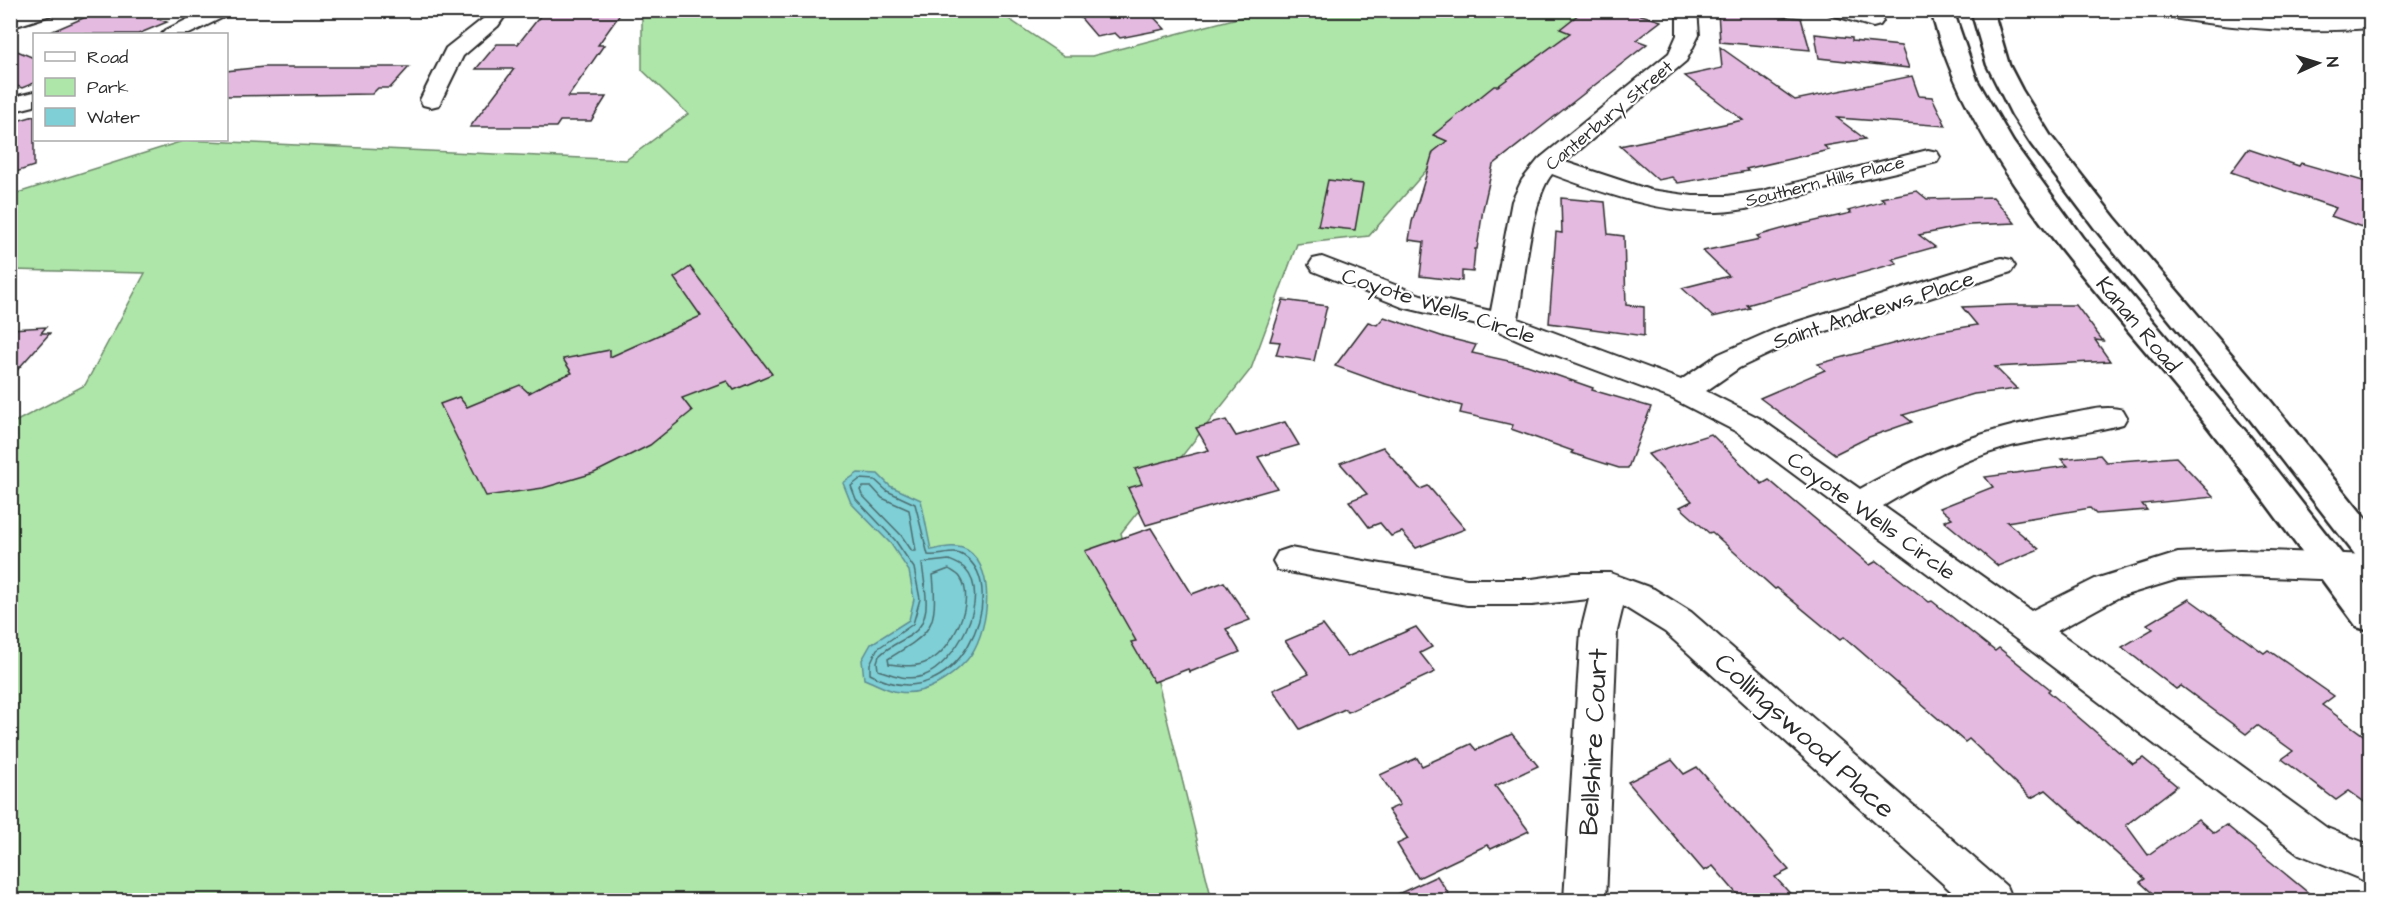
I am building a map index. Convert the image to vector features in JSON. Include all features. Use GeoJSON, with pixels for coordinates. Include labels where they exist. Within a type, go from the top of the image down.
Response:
{"type":"FeatureCollection","features":[{"type":"Feature","properties":{"kind":"main road","name":"Kanan Road"},"geometry":{"type":"LineString","coordinates":[[1942,10],[1948,38],[1961,76],[1998,141],[2038,198],[2065,236],[2217,417],[2370,617]]}},
{"type":"Feature","properties":{"kind":"main road","name":"Kanan Road"},"geometry":{"type":"LineString","coordinates":[[1982,10],[1987,39],[2002,76],[2040,143],[2260,408],[2370,548]]}},
{"type":"Feature","properties":{"kind":"street"},"geometry":{"type":"LineString","coordinates":[[10,22],[47,10]]}},
{"type":"Feature","properties":{"kind":"street"},"geometry":{"type":"LineString","coordinates":[[175,33],[223,10]]}},
{"type":"Feature","properties":{"kind":"street"},"geometry":{"type":"LineString","coordinates":[[431,100],[454,53],[492,22],[499,10]]}},
{"type":"Feature","properties":{"kind":"street","name":"Canterbury Street"},"geometry":{"type":"LineString","coordinates":[[1503,323],[1525,201],[1534,180],[1548,164],[1678,56],[1688,35],[1686,10]]}},
{"type":"Feature","properties":{"kind":"street"},"geometry":{"type":"LineString","coordinates":[[1836,10],[1874,21]]}},
{"type":"Feature","properties":{"kind":"street"},"geometry":{"type":"LineString","coordinates":[[2160,10],[2249,22],[2332,24],[2370,21]]}},
{"type":"Feature","properties":{"kind":"street"},"geometry":{"type":"LineString","coordinates":[[10,105],[33,99]]}},
{"type":"Feature","properties":{"kind":"street","name":"Southern Hills Place"},"geometry":{"type":"LineString","coordinates":[[1548,164],[1642,196],[1680,203],[1716,205],[1760,199],[1891,164],[1928,157]]}},
{"type":"Feature","properties":{"kind":"street","name":"Coyote Wells Circle"},"geometry":{"type":"LineString","coordinates":[[1322,265],[1368,285],[1412,300],[1503,323],[1542,340],[1684,392],[1748,425],[2029,629],[2313,841],[2370,864]]}},
{"type":"Feature","properties":{"kind":"street","name":"Saint Andrews Place"},"geometry":{"type":"LineString","coordinates":[[1684,392],[1729,361],[1788,334],[2002,266]]}},
{"type":"Feature","properties":{"kind":"street"},"geometry":{"type":"LineString","coordinates":[[1858,505],[1932,464],[1975,446],[2026,433],[2112,417]]}},
{"type":"Feature","properties":{"kind":"street"},"geometry":{"type":"LineString","coordinates":[[1290,561],[1467,592],[1532,592],[1574,585],[1610,586]]}},
{"type":"Feature","properties":{"kind":"street"},"geometry":{"type":"LineString","coordinates":[[2029,629],[2107,588],[2178,566],[2240,563],[2370,568]]}},
{"type":"Feature","properties":{"kind":"street","name":"Bellshire Court"},"geometry":{"type":"LineString","coordinates":[[1585,900],[1599,631],[1610,586]]}},
{"type":"Feature","properties":{"kind":"street","name":"Collingswood Place"},"geometry":{"type":"LineString","coordinates":[[1610,586],[1642,599],[1678,622],[1991,900]]}},
{"type":"Feature","properties":{"kind":"green space"},"geometry":{"type":"Polygon","coordinates":[[[642,11],[997,11],[1064,56],[1092,56],[1264,11],[1605,11],[1444,150],[1369,236],[1297,244],[1251,369],[1121,533],[1212,900],[11,900],[11,424],[85,385],[145,273],[11,270],[11,195],[183,141],[626,160],[688,114],[642,70],[642,11]]]}},
{"type":"Feature","properties":{"kind":"water"},"geometry":{"type":"Polygon","coordinates":[[[858,473],[878,474],[890,486],[921,500],[931,550],[963,548],[977,559],[983,572],[986,604],[980,636],[974,649],[967,660],[953,673],[928,688],[909,693],[886,689],[864,679],[862,660],[871,644],[909,620],[914,599],[909,571],[891,544],[851,503],[843,483],[858,473]]]}},
{"type":"Feature","properties":{"kind":"building"},"geometry":{"type":"Polygon","coordinates":[[[102,10],[131,10],[167,22],[140,33],[48,33],[102,10]]]}},
{"type":"Feature","properties":{"kind":"building"},"geometry":{"type":"Polygon","coordinates":[[[545,10],[623,10],[598,45],[604,45],[568,97],[606,97],[591,121],[560,121],[556,127],[470,127],[514,69],[476,69],[497,44],[518,44],[545,10]]]}},
{"type":"Feature","properties":{"kind":"building"},"geometry":{"type":"Polygon","coordinates":[[[1074,10],[1147,10],[1165,29],[1120,38],[1115,33],[1097,37],[1074,10]]]}},
{"type":"Feature","properties":{"kind":"building"},"geometry":{"type":"Polygon","coordinates":[[[1584,10],[1625,10],[1661,21],[1636,40],[1647,44],[1493,165],[1477,249],[1475,249],[1473,272],[1462,271],[1462,281],[1420,276],[1424,242],[1409,240],[1412,222],[1433,152],[1447,141],[1433,135],[1494,86],[1498,86],[1570,33],[1560,29],[1584,10]]]}},
{"type":"Feature","properties":{"kind":"building"},"geometry":{"type":"Polygon","coordinates":[[[1718,12],[1801,18],[1810,50],[1720,42],[1718,12]]]}},
{"type":"Feature","properties":{"kind":"building"},"geometry":{"type":"Polygon","coordinates":[[[1815,34],[1852,38],[1852,41],[1901,46],[1909,68],[1819,58],[1815,34]]]}},
{"type":"Feature","properties":{"kind":"building"},"geometry":{"type":"Polygon","coordinates":[[[1720,47],[1795,100],[1912,76],[1919,96],[1932,97],[1946,126],[1837,118],[1865,139],[1824,146],[1829,150],[1746,169],[1748,171],[1678,183],[1672,177],[1658,180],[1620,146],[1743,120],[1685,76],[1722,68],[1720,47]]]}},
{"type":"Feature","properties":{"kind":"building"},"geometry":{"type":"Polygon","coordinates":[[[10,48],[33,58],[33,83],[22,88],[10,83],[10,48]]]}},
{"type":"Feature","properties":{"kind":"building"},"geometry":{"type":"Polygon","coordinates":[[[264,67],[409,67],[390,88],[378,88],[372,94],[228,96],[228,71],[264,67]]]}},
{"type":"Feature","properties":{"kind":"building"},"geometry":{"type":"Polygon","coordinates":[[[33,116],[34,166],[10,174],[10,123],[33,116]]]}},
{"type":"Feature","properties":{"kind":"building"},"geometry":{"type":"Polygon","coordinates":[[[2248,149],[2299,166],[2301,163],[2370,183],[2370,230],[2331,216],[2336,208],[2231,172],[2248,149]]]}},
{"type":"Feature","properties":{"kind":"building"},"geometry":{"type":"Polygon","coordinates":[[[1328,180],[1363,184],[1355,230],[1318,226],[1328,180]]]}},
{"type":"Feature","properties":{"kind":"building"},"geometry":{"type":"Polygon","coordinates":[[[1917,191],[1927,199],[1993,197],[2015,223],[1969,225],[1919,235],[1935,247],[1892,259],[1897,263],[1747,305],[1750,308],[1713,317],[1682,288],[1729,276],[1703,251],[1760,239],[1757,236],[1851,213],[1848,211],[1885,201],[1881,198],[1917,191]]]}},
{"type":"Feature","properties":{"kind":"building"},"geometry":{"type":"Polygon","coordinates":[[[1561,198],[1605,202],[1608,234],[1624,236],[1626,305],[1644,307],[1644,336],[1549,323],[1556,232],[1562,233],[1561,198]]]}},
{"type":"Feature","properties":{"kind":"building"},"geometry":{"type":"Polygon","coordinates":[[[690,267],[772,374],[734,390],[727,381],[682,398],[692,411],[650,445],[594,473],[543,488],[486,496],[440,404],[459,397],[467,407],[520,385],[529,393],[572,373],[563,359],[610,350],[610,357],[701,316],[674,278],[690,267]]]}},
{"type":"Feature","properties":{"kind":"building"},"geometry":{"type":"Polygon","coordinates":[[[1283,300],[1327,306],[1314,361],[1276,355],[1280,342],[1270,341],[1283,300]]]}},
{"type":"Feature","properties":{"kind":"building"},"geometry":{"type":"Polygon","coordinates":[[[2076,305],[2103,341],[2095,340],[2110,361],[1995,367],[2017,389],[1974,394],[1903,415],[1912,422],[1869,437],[1835,454],[1760,398],[1825,370],[1818,364],[1936,332],[1977,325],[1962,307],[2076,305]]]}},
{"type":"Feature","properties":{"kind":"building"},"geometry":{"type":"Polygon","coordinates":[[[1384,317],[1476,345],[1472,353],[1527,365],[1593,388],[1592,390],[1651,407],[1628,468],[1619,468],[1571,453],[1573,451],[1511,429],[1513,425],[1460,413],[1462,406],[1382,383],[1335,366],[1368,322],[1377,325],[1384,317]]]}},
{"type":"Feature","properties":{"kind":"building"},"geometry":{"type":"Polygon","coordinates":[[[46,327],[41,333],[50,333],[10,378],[10,329],[46,327]]]}},
{"type":"Feature","properties":{"kind":"building"},"geometry":{"type":"Polygon","coordinates":[[[1226,420],[1236,436],[1285,422],[1299,445],[1258,457],[1277,488],[1146,525],[1128,488],[1142,484],[1135,469],[1209,450],[1196,428],[1226,420]]]}},
{"type":"Feature","properties":{"kind":"building"},"geometry":{"type":"Polygon","coordinates":[[[1711,434],[1762,484],[1769,480],[1870,565],[1877,561],[1995,651],[1999,648],[2050,689],[2048,691],[2133,764],[2143,758],[2177,786],[2126,825],[2148,855],[2198,819],[2214,833],[2226,825],[2317,900],[2160,900],[2140,882],[2145,879],[2046,790],[2031,798],[1969,739],[1965,742],[1844,637],[1840,640],[1777,588],[1775,589],[1712,532],[1709,533],[1680,507],[1692,501],[1648,454],[1711,434]]]}},
{"type":"Feature","properties":{"kind":"building"},"geometry":{"type":"Polygon","coordinates":[[[1383,447],[1420,489],[1428,486],[1465,529],[1416,548],[1402,532],[1391,536],[1380,523],[1369,527],[1349,501],[1367,494],[1340,463],[1383,447]]]}},
{"type":"Feature","properties":{"kind":"building"},"geometry":{"type":"Polygon","coordinates":[[[2100,455],[2106,462],[2176,457],[2214,497],[2142,504],[2147,510],[2096,514],[2090,508],[2007,522],[2039,549],[1998,566],[1944,521],[1952,518],[1940,508],[1993,487],[1985,477],[2068,466],[2061,459],[2100,455]]]}},
{"type":"Feature","properties":{"kind":"building"},"geometry":{"type":"Polygon","coordinates":[[[1151,528],[1192,594],[1224,582],[1250,620],[1226,629],[1240,652],[1190,672],[1188,669],[1154,682],[1131,642],[1136,641],[1085,551],[1151,528]]]}},
{"type":"Feature","properties":{"kind":"building"},"geometry":{"type":"Polygon","coordinates":[[[2189,599],[2264,653],[2268,650],[2334,696],[2322,705],[2370,740],[2370,806],[2349,791],[2336,800],[2282,759],[2293,751],[2257,725],[2246,734],[2181,686],[2176,689],[2122,647],[2153,629],[2147,624],[2189,599]]]}},
{"type":"Feature","properties":{"kind":"building"},"geometry":{"type":"Polygon","coordinates":[[[1323,625],[1347,657],[1416,627],[1432,647],[1420,653],[1435,672],[1348,712],[1345,709],[1300,729],[1273,690],[1309,674],[1285,641],[1323,625]]]}},
{"type":"Feature","properties":{"kind":"building"},"geometry":{"type":"Polygon","coordinates":[[[1512,734],[1538,766],[1495,786],[1529,831],[1491,849],[1487,845],[1418,878],[1397,844],[1408,839],[1388,810],[1400,805],[1380,775],[1417,758],[1422,766],[1471,744],[1476,750],[1512,734]]]}},
{"type":"Feature","properties":{"kind":"building"},"geometry":{"type":"Polygon","coordinates":[[[1672,760],[1684,774],[1697,767],[1789,870],[1775,877],[1796,900],[1742,900],[1713,866],[1704,871],[1628,782],[1672,760]]]}},
{"type":"Feature","properties":{"kind":"building"},"geometry":{"type":"Polygon","coordinates":[[[1437,876],[1453,900],[1385,900],[1437,876]]]}}]}
